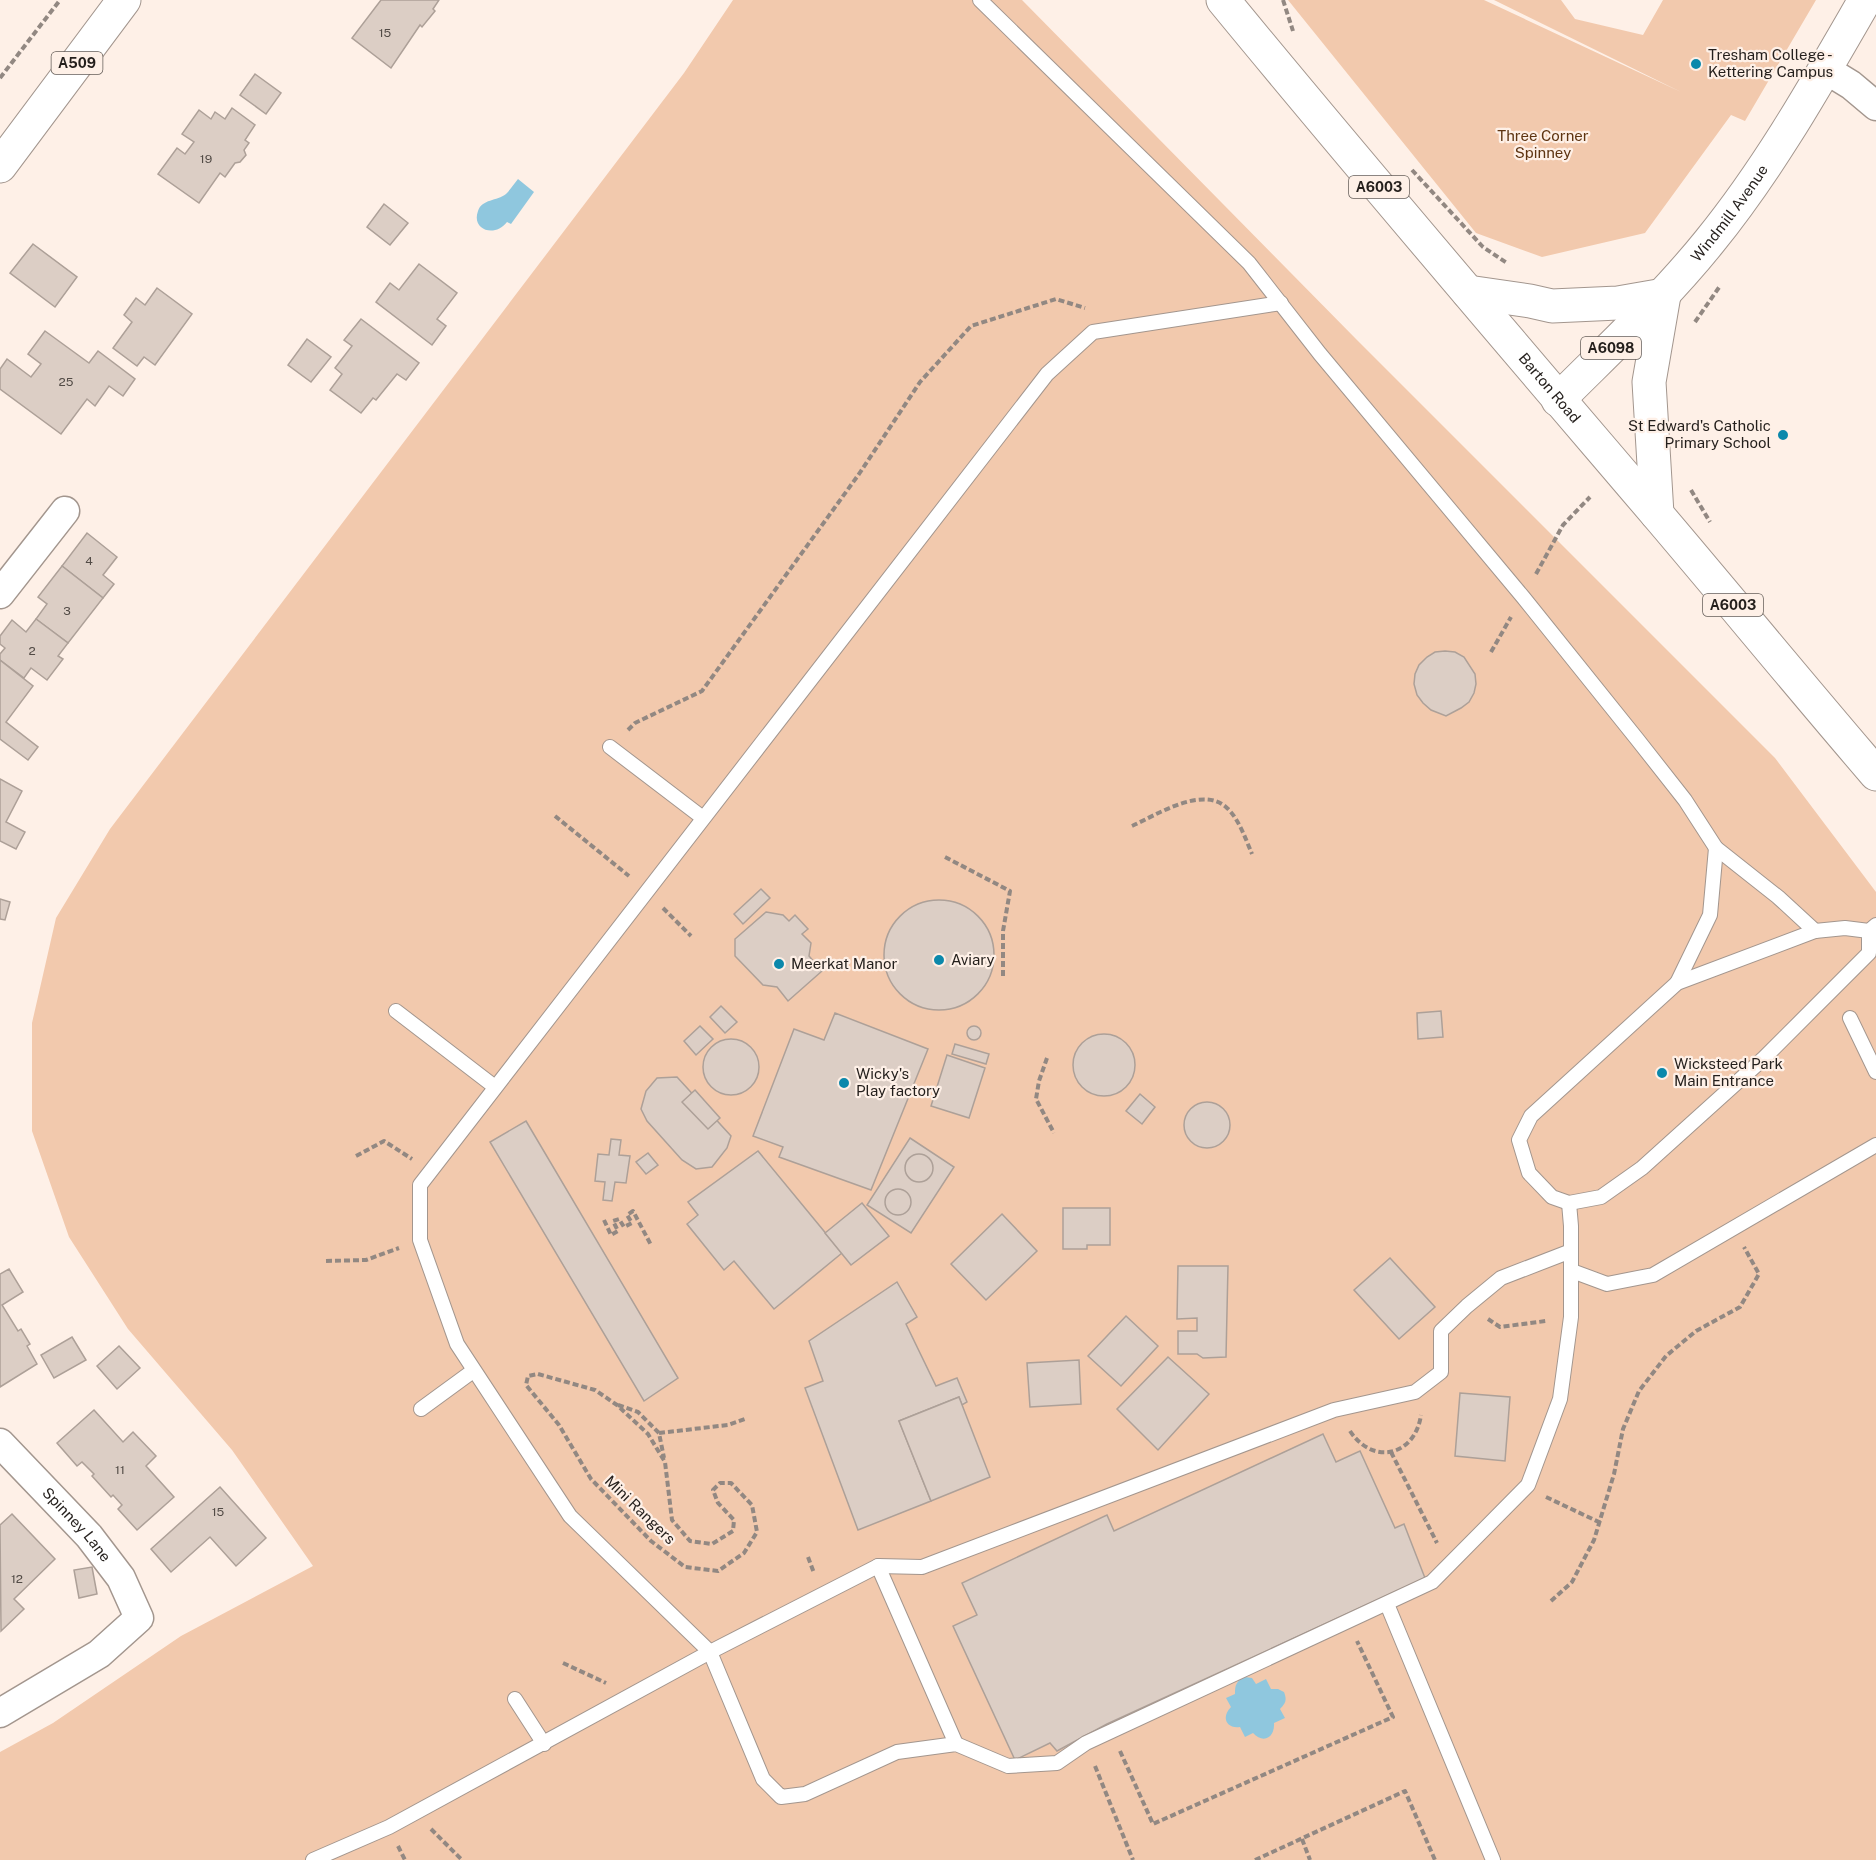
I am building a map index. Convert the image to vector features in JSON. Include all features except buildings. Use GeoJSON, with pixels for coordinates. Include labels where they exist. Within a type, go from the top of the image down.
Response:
{"type":"FeatureCollection","features":[{"type":"Feature","properties":{"kind":"main road","name":"A509"},"geometry":{"type":"LineString","coordinates":[[0,166],[124,0]]}},
{"type":"Feature","properties":{"kind":"main road","name":"Barton Road"},"geometry":{"type":"LineString","coordinates":[[1223,0],[1558,400],[1876,774]]}},
{"type":"Feature","properties":{"kind":"main road","name":"Windmill Avenue"},"geometry":{"type":"LineString","coordinates":[[1558,400],[1664,295],[1710,241],[1752,185],[1825,69],[1865,0]]}},
{"type":"Feature","properties":{"kind":"main road"},"geometry":{"type":"LineString","coordinates":[[1468,292],[1552,306],[1618,303],[1664,295]]}},
{"type":"Feature","properties":{"kind":"main road","name":"A6098"},"geometry":{"type":"LineString","coordinates":[[1657,514],[1649,382],[1664,295]]}},
{"type":"Feature","properties":{"kind":"street"},"geometry":{"type":"LineString","coordinates":[[1825,69],[1851,85],[1876,106]]}},
{"type":"Feature","properties":{"kind":"street"},"geometry":{"type":"LineString","coordinates":[[0,594],[66,511]]}},
{"type":"Feature","properties":{"kind":"street","name":"Spinney Lane"},"geometry":{"type":"LineString","coordinates":[[0,1443],[89,1536],[121,1578],[139,1618],[99,1654],[0,1713]]}},
{"type":"Feature","properties":{"kind":"lane"},"geometry":{"type":"LineString","coordinates":[[980,0],[1249,263],[1320,354],[1523,597],[1685,800],[1716,848],[1778,897],[1815,931]]}},
{"type":"Feature","properties":{"kind":"lane"},"geometry":{"type":"LineString","coordinates":[[1281,303],[1093,332],[1047,374],[420,1185],[420,1240],[457,1344],[474,1371],[570,1516],[710,1652],[764,1779],[781,1797],[805,1794],[897,1752],[956,1744],[1008,1766],[1057,1762],[1110,1731],[1432,1582],[1528,1485],[1560,1399],[1571,1317],[1572,1271],[1569,1203]]}},
{"type":"Feature","properties":{"kind":"lane"},"geometry":{"type":"LineString","coordinates":[[610,747],[703,818]]}},
{"type":"Feature","properties":{"kind":"lane"},"geometry":{"type":"LineString","coordinates":[[1677,983],[1710,915],[1716,848]]}},
{"type":"Feature","properties":{"kind":"lane"},"geometry":{"type":"LineString","coordinates":[[1845,927],[1873,928],[1869,953],[1764,1058],[1651,1160],[1601,1197],[1569,1203],[1552,1197],[1529,1173],[1519,1140],[1531,1116],[1677,983],[1815,931],[1845,927]]}},
{"type":"Feature","properties":{"kind":"lane"},"geometry":{"type":"LineString","coordinates":[[396,1011],[495,1087]]}},
{"type":"Feature","properties":{"kind":"lane"},"geometry":{"type":"LineString","coordinates":[[1850,1018],[1876,1072]]}},
{"type":"Feature","properties":{"kind":"lane"},"geometry":{"type":"LineString","coordinates":[[1572,1271],[1607,1284],[1653,1275],[1876,1145]]}},
{"type":"Feature","properties":{"kind":"lane"},"geometry":{"type":"LineString","coordinates":[[313,1860],[389,1827],[710,1652],[878,1566],[922,1567],[1334,1410],[1415,1392],[1441,1372],[1441,1331],[1467,1306],[1501,1278],[1571,1251]]}},
{"type":"Feature","properties":{"kind":"lane"},"geometry":{"type":"LineString","coordinates":[[421,1409],[474,1371]]}},
{"type":"Feature","properties":{"kind":"lane"},"geometry":{"type":"LineString","coordinates":[[878,1566],[956,1744]]}},
{"type":"Feature","properties":{"kind":"lane"},"geometry":{"type":"LineString","coordinates":[[1387,1604],[1493,1860]]}},
{"type":"Feature","properties":{"kind":"lane"},"geometry":{"type":"LineString","coordinates":[[514,1698],[544,1744]]}},
{"type":"Feature","properties":{"kind":"path"},"geometry":{"type":"LineString","coordinates":[[0,78],[60,0]]}},
{"type":"Feature","properties":{"kind":"path"},"geometry":{"type":"LineString","coordinates":[[1283,0],[1296,39]]}},
{"type":"Feature","properties":{"kind":"path"},"geometry":{"type":"LineString","coordinates":[[1411,169],[1483,247],[1510,265]]}},
{"type":"Feature","properties":{"kind":"path"},"geometry":{"type":"LineString","coordinates":[[610,747],[635,723],[702,691],[859,474],[920,382],[971,326],[1056,299],[1087,309]]}},
{"type":"Feature","properties":{"kind":"path"},"geometry":{"type":"LineString","coordinates":[[1688,485],[1711,523]]}},
{"type":"Feature","properties":{"kind":"path"},"geometry":{"type":"LineString","coordinates":[[1491,652],[1563,525],[1590,497]]}},
{"type":"Feature","properties":{"kind":"path"},"geometry":{"type":"LineString","coordinates":[[1132,826],[1199,798],[1216,801],[1229,809],[1252,854]]}},
{"type":"Feature","properties":{"kind":"path"},"geometry":{"type":"LineString","coordinates":[[555,816],[647,891],[691,936]]}},
{"type":"Feature","properties":{"kind":"path"},"geometry":{"type":"LineString","coordinates":[[945,857],[1010,891],[1003,931],[1003,976]]}},
{"type":"Feature","properties":{"kind":"path"},"geometry":{"type":"LineString","coordinates":[[1047,1058],[1036,1099],[1054,1133]]}},
{"type":"Feature","properties":{"kind":"path"},"geometry":{"type":"LineString","coordinates":[[356,1156],[384,1141],[431,1170]]}},
{"type":"Feature","properties":{"kind":"path"},"geometry":{"type":"LineString","coordinates":[[604,1220],[611,1235],[618,1231],[613,1221],[619,1219],[624,1227],[632,1223],[627,1215],[633,1211],[651,1245]]}},
{"type":"Feature","properties":{"kind":"path"},"geometry":{"type":"LineString","coordinates":[[1551,1601],[1572,1582],[1594,1540],[1614,1474],[1623,1429],[1638,1391],[1666,1356],[1696,1331],[1740,1307],[1759,1274],[1733,1229]]}},
{"type":"Feature","properties":{"kind":"path"},"geometry":{"type":"LineString","coordinates":[[326,1261],[366,1260],[420,1240]]}},
{"type":"Feature","properties":{"kind":"path"},"geometry":{"type":"LineString","coordinates":[[1467,1306],[1500,1328],[1571,1317]]}},
{"type":"Feature","properties":{"kind":"path","name":"Mini Rangers"},"geometry":{"type":"LineString","coordinates":[[617,1405],[638,1412],[659,1432],[665,1462],[672,1520],[690,1541],[712,1544],[733,1531],[734,1520],[718,1503],[713,1490],[720,1483],[731,1482],[752,1505],[757,1532],[744,1553],[718,1571],[685,1567],[651,1541],[591,1479],[559,1425],[526,1385],[528,1376],[538,1374],[595,1390],[617,1405],[648,1434],[665,1462]]}},
{"type":"Feature","properties":{"kind":"path"},"geometry":{"type":"LineString","coordinates":[[1348,1407],[1346,1418],[1349,1429],[1356,1440],[1378,1452],[1391,1452],[1402,1448],[1412,1439],[1418,1429]]}},
{"type":"Feature","properties":{"kind":"path"},"geometry":{"type":"LineString","coordinates":[[659,1432],[728,1425],[745,1419]]}},
{"type":"Feature","properties":{"kind":"path"},"geometry":{"type":"LineString","coordinates":[[1391,1452],[1448,1565]]}},
{"type":"Feature","properties":{"kind":"path"},"geometry":{"type":"LineString","coordinates":[[1528,1485],[1555,1502],[1601,1522]]}},
{"type":"Feature","properties":{"kind":"path"},"geometry":{"type":"LineString","coordinates":[[1110,1731],[1153,1824],[1393,1717],[1348,1622]]}},
{"type":"Feature","properties":{"kind":"path"},"geometry":{"type":"LineString","coordinates":[[563,1663],[633,1696]]}},
{"type":"Feature","properties":{"kind":"path"},"geometry":{"type":"LineString","coordinates":[[1086,1743],[1133,1860]]}},
{"type":"Feature","properties":{"kind":"path"},"geometry":{"type":"LineString","coordinates":[[1256,1860],[1405,1791],[1435,1860]]}},
{"type":"Feature","properties":{"kind":"path"},"geometry":{"type":"LineString","coordinates":[[414,1813],[462,1860]]}},
{"type":"Feature","properties":{"kind":"path"},"geometry":{"type":"LineString","coordinates":[[1302,1839],[1310,1860]]}},
{"type":"Feature","properties":{"kind":"green space"},"geometry":{"type":"Polygon","coordinates":[[[733,0],[1022,0],[1356,339],[1775,758],[1876,892],[1876,1860],[0,1860],[0,1752],[53,1723],[181,1636],[313,1566],[232,1450],[128,1329],[69,1237],[32,1131],[32,1023],[56,918],[110,829],[684,73],[733,0]]]}},
{"type":"Feature","properties":{"kind":"green space","name":"Three Corner Spinney"},"geometry":{"type":"Polygon","coordinates":[[[1288,0],[1484,0],[1681,92],[1494,0],[1561,0],[1575,19],[1643,35],[1663,0],[1816,0],[1745,121],[1731,115],[1645,233],[1542,257],[1476,233],[1288,0]]]}},
{"type":"Feature","properties":{"kind":"water"},"geometry":{"type":"Polygon","coordinates":[[[518,179],[534,192],[511,224],[507,222],[496,230],[485,230],[478,223],[480,207],[506,194],[518,179]]]}},
{"type":"Feature","properties":{"kind":"water"},"geometry":{"type":"Polygon","coordinates":[[[1245,1677],[1252,1678],[1256,1684],[1266,1679],[1271,1689],[1284,1692],[1285,1701],[1280,1709],[1285,1718],[1274,1723],[1273,1732],[1268,1738],[1261,1738],[1253,1733],[1245,1737],[1240,1727],[1231,1726],[1226,1721],[1226,1715],[1231,1707],[1226,1698],[1235,1694],[1237,1684],[1245,1677]]]}},
{"type":"Feature","properties":{"kind":"place","name":"Tresham College - Kettering Campus"},"geometry":{"type":"Point","coordinates":[1696,64]}},
{"type":"Feature","properties":{"kind":"place","name":"St Edward's Catholic Primary School"},"geometry":{"type":"Point","coordinates":[1783,435]}},
{"type":"Feature","properties":{"kind":"place","name":"Aviary"},"geometry":{"type":"Point","coordinates":[939,960]}},
{"type":"Feature","properties":{"kind":"place","name":"Meerkat Manor"},"geometry":{"type":"Point","coordinates":[779,964]}},
{"type":"Feature","properties":{"kind":"place","name":"Wicksteed Park Main Entrance"},"geometry":{"type":"Point","coordinates":[1662,1073]}},
{"type":"Feature","properties":{"kind":"place","name":"Wicky's Play factory"},"geometry":{"type":"Point","coordinates":[844,1083]}}]}
